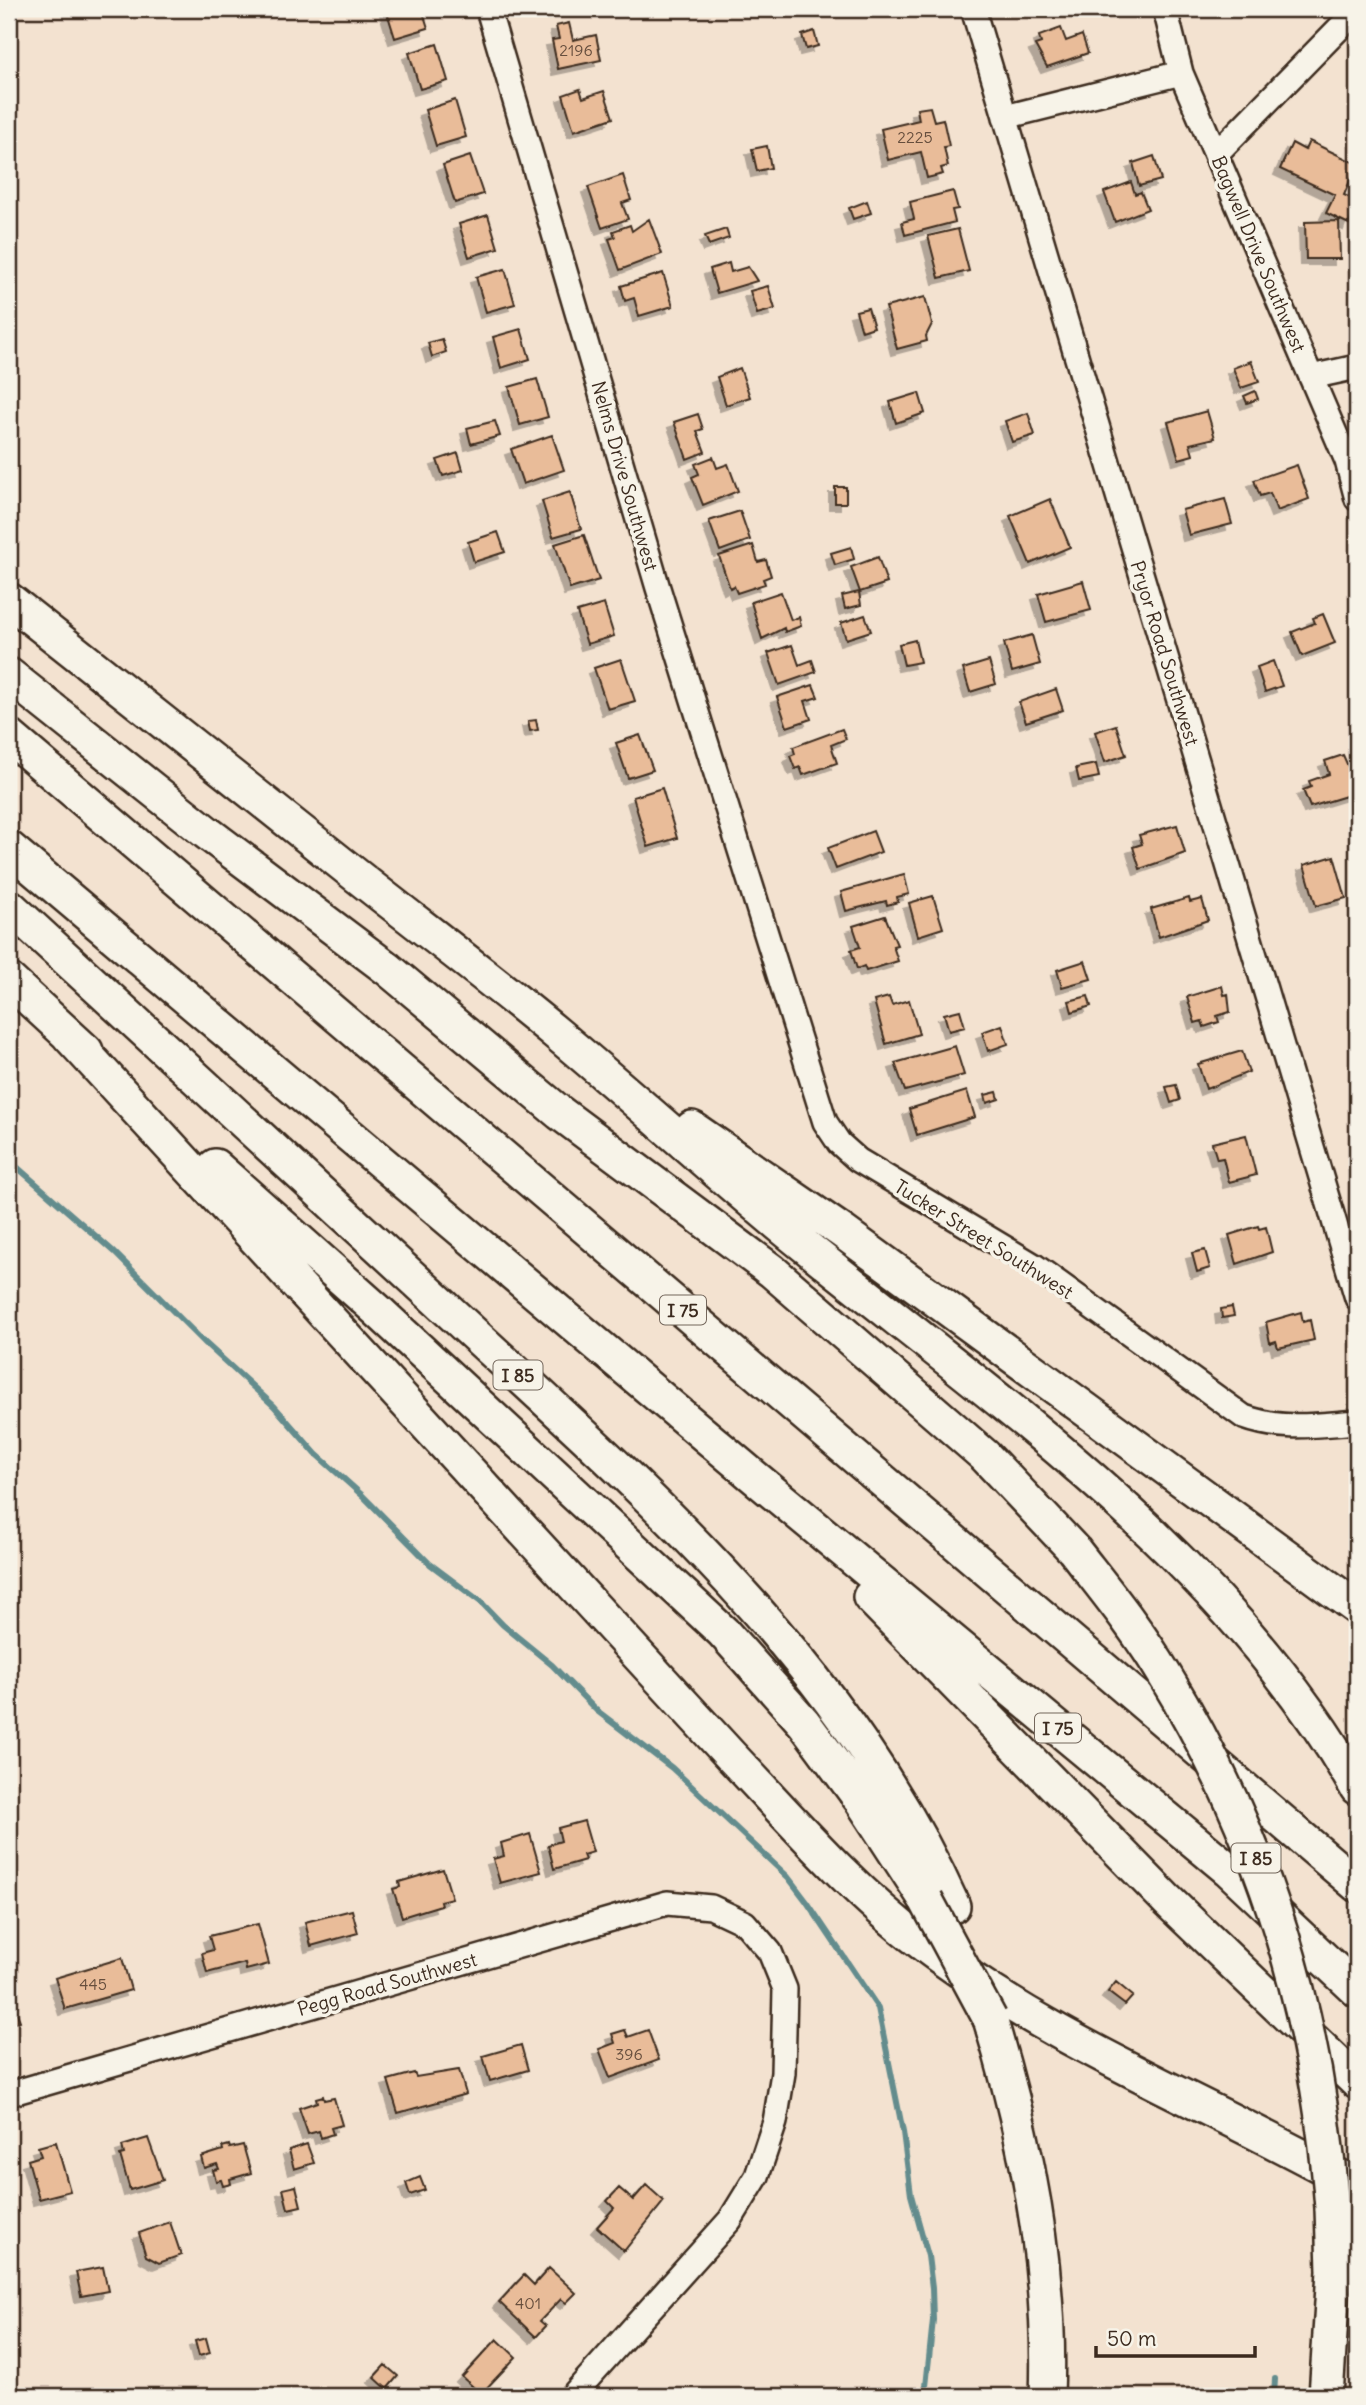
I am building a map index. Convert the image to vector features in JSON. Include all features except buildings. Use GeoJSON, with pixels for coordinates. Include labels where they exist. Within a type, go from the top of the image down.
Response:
{"type":"FeatureCollection","features":[{"type":"Feature","properties":{"kind":"highway"},"geometry":{"type":"LineString","coordinates":[[11,601],[557,1034],[681,1144],[1016,1413],[1105,1489],[1229,1611],[1260,1646],[1317,1723],[1356,1786]]}},
{"type":"Feature","properties":{"kind":"highway","name":"I 85"},"geometry":{"type":"LineString","coordinates":[[9,675],[206,832],[388,969],[561,1113],[772,1271],[985,1455],[1074,1550],[1131,1623],[1203,1740],[1268,1886],[1301,1994],[1317,2071],[1326,2133],[1332,2208],[1334,2271],[1326,2396]]}},
{"type":"Feature","properties":{"kind":"highway","name":"I 75"},"geometry":{"type":"LineString","coordinates":[[9,736],[1357,1885]]}},
{"type":"Feature","properties":{"kind":"highway","name":"I 75"},"geometry":{"type":"LineString","coordinates":[[9,848],[752,1475],[1228,1869],[1357,1990]]}},
{"type":"Feature","properties":{"kind":"highway","name":"I 85"},"geometry":{"type":"LineString","coordinates":[[9,906],[512,1369],[678,1526],[752,1602],[834,1702],[877,1765],[933,1860],[940,1903]]}},
{"type":"Feature","properties":{"kind":"highway"},"geometry":{"type":"LineString","coordinates":[[9,980],[69,1037],[377,1310],[723,1632],[804,1723],[940,1903],[990,2019],[1004,2064],[1021,2137],[1034,2212],[1045,2306],[1047,2396]]}},
{"type":"Feature","properties":{"kind":"highway"},"geometry":{"type":"LineString","coordinates":[[557,1034],[843,1232],[1357,1608]]}},
{"type":"Feature","properties":{"kind":"highway"},"geometry":{"type":"LineString","coordinates":[[69,1037],[731,1756],[832,1863],[909,1933],[1034,2017],[1357,2186]]}},
{"type":"Feature","properties":{"kind":"highway"},"geometry":{"type":"LineString","coordinates":[[752,1475],[1157,1890],[1357,2082]]}},
{"type":"Feature","properties":{"kind":"street","name":"Nelms Drive Southwest"},"geometry":{"type":"LineString","coordinates":[[488,9],[654,574],[769,942]]}},
{"type":"Feature","properties":{"kind":"street","name":"Pryor Road Southwest"},"geometry":{"type":"LineString","coordinates":[[973,9],[1357,1298]]}},
{"type":"Feature","properties":{"kind":"street","name":"Bagwell Drive Southwest"},"geometry":{"type":"LineString","coordinates":[[1165,9],[1181,73],[1347,461],[1357,499]]}},
{"type":"Feature","properties":{"kind":"street"},"geometry":{"type":"LineString","coordinates":[[1216,154],[1357,10]]}},
{"type":"Feature","properties":{"kind":"street"},"geometry":{"type":"LineString","coordinates":[[1006,117],[1181,73]]}},
{"type":"Feature","properties":{"kind":"street"},"geometry":{"type":"LineString","coordinates":[[1311,377],[1357,367]]}},
{"type":"Feature","properties":{"kind":"street","name":"Tucker Street Southwest"},"geometry":{"type":"LineString","coordinates":[[769,942],[825,1122],[839,1143],[858,1160],[1035,1266],[1244,1417],[1264,1425],[1288,1428],[1357,1422]]}},
{"type":"Feature","properties":{"kind":"street","name":"Pegg Road Southwest"},"geometry":{"type":"LineString","coordinates":[[9,2094],[667,1903],[711,1907],[745,1923],[771,1952],[785,1989],[783,2073],[775,2122],[757,2176],[730,2220],[572,2396]]}},
{"type":"Feature","properties":{"kind":"waterway"},"geometry":{"type":"LineString","coordinates":[[9,1160],[114,1252],[204,1342],[274,1406],[316,1454],[363,1496],[430,1564],[481,1602],[503,1625],[552,1665],[596,1710],[672,1768],[788,1877],[807,1902],[878,2008],[903,2132],[911,2195],[928,2256],[932,2288],[933,2320],[925,2396]]}},
{"type":"Feature","properties":{"kind":"waterway"},"geometry":{"type":"LineString","coordinates":[[1274,2396],[1275,2379]]}}]}
